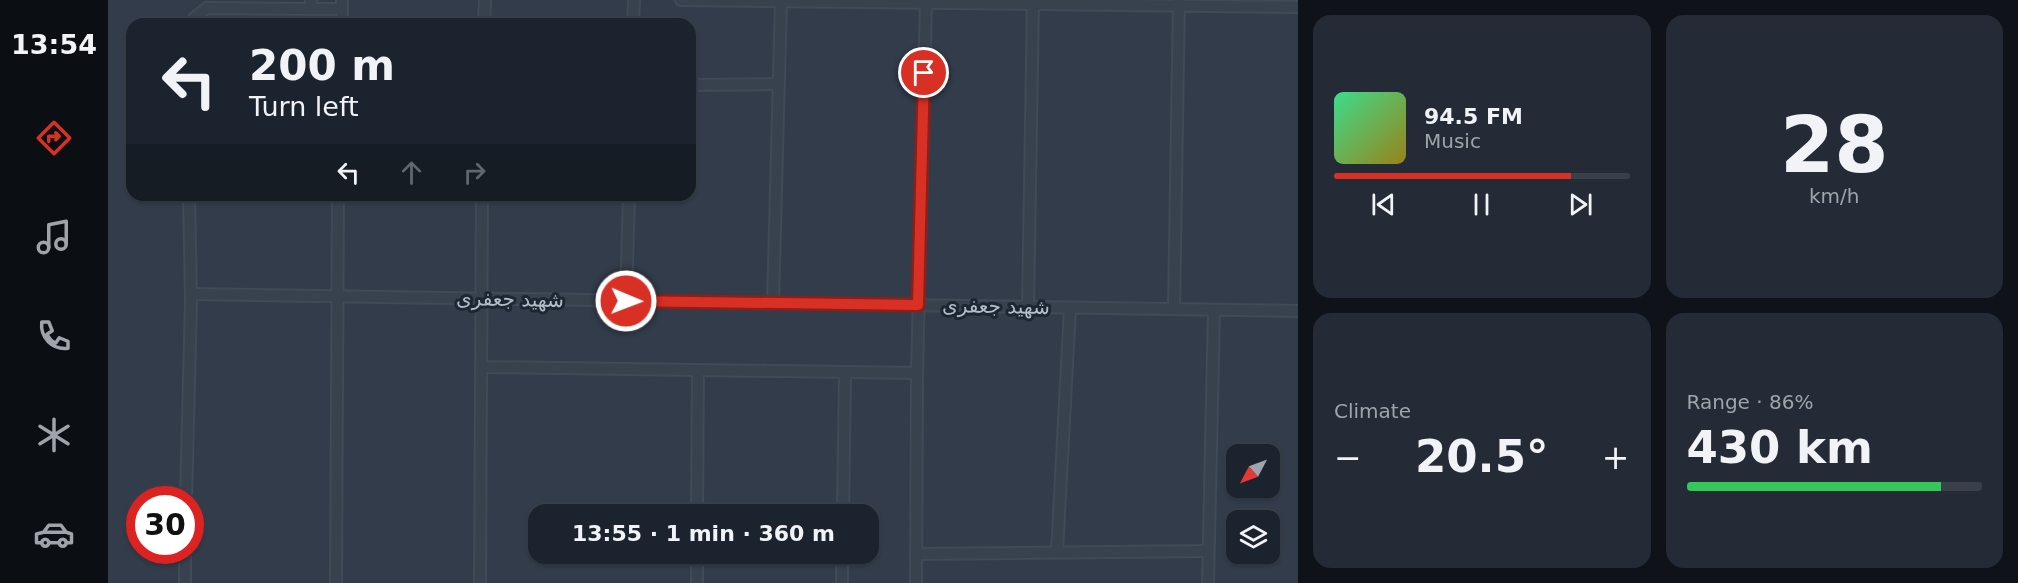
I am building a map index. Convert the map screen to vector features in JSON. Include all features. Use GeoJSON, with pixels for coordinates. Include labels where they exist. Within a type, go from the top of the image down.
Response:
{"type":"FeatureCollection","features":[{"type":"Feature","properties":{"kind":"street"},"geometry":{"type":"LineString","coordinates":[[484,18],[485,0]]}},
{"type":"Feature","properties":{"kind":"street"},"geometry":{"type":"LineString","coordinates":[[633,18],[634,0]]}},
{"type":"Feature","properties":{"kind":"street"},"geometry":{"type":"LineString","coordinates":[[681,0],[1179,3],[1298,7]]}},
{"type":"Feature","properties":{"kind":"street"},"geometry":{"type":"LineString","coordinates":[[773,303],[781,1]]}},
{"type":"Feature","properties":{"kind":"street"},"geometry":{"type":"LineString","coordinates":[[1028,307],[1033,2]]}},
{"type":"Feature","properties":{"kind":"street"},"geometry":{"type":"LineString","coordinates":[[916,583],[918,305],[926,3]]}},
{"type":"Feature","properties":{"kind":"street"},"geometry":{"type":"LineString","coordinates":[[1174,309],[1179,3]]}},
{"type":"Feature","properties":{"kind":"street"},"geometry":{"type":"LineString","coordinates":[[194,18],[207,8],[342,5]]}},
{"type":"Feature","properties":{"kind":"street"},"geometry":{"type":"LineString","coordinates":[[696,85],[779,84]]}},
{"type":"Feature","properties":{"kind":"street"},"geometry":{"type":"LineString","coordinates":[[186,486],[191,294],[189,201]]}},
{"type":"Feature","properties":{"kind":"street"},"geometry":{"type":"LineString","coordinates":[[336,583],[338,201]]}},
{"type":"Feature","properties":{"kind":"street"},"geometry":{"type":"LineString","coordinates":[[480,583],[482,201]]}},
{"type":"Feature","properties":{"kind":"street"},"geometry":{"type":"LineString","coordinates":[[626,301],[629,201]]}},
{"type":"Feature","properties":{"kind":"street","name":"شهید جعفری"},"geometry":{"type":"LineString","coordinates":[[191,294],[1298,311]]}},
{"type":"Feature","properties":{"kind":"street"},"geometry":{"type":"LineString","coordinates":[[1058,552],[1070,308]]}},
{"type":"Feature","properties":{"kind":"street"},"geometry":{"type":"LineString","coordinates":[[1208,583],[1214,310]]}},
{"type":"Feature","properties":{"kind":"street"},"geometry":{"type":"LineString","coordinates":[[481,367],[917,373]]}},
{"type":"Feature","properties":{"kind":"street"},"geometry":{"type":"LineString","coordinates":[[697,504],[698,370]]}},
{"type":"Feature","properties":{"kind":"street"},"geometry":{"type":"LineString","coordinates":[[843,504],[845,372]]}},
{"type":"Feature","properties":{"kind":"street"},"geometry":{"type":"LineString","coordinates":[[916,554],[1208,551]]}},
{"type":"Feature","properties":{"kind":"street"},"geometry":{"type":"LineString","coordinates":[[184,583],[185,564]]}},
{"type":"Feature","properties":{"kind":"street"},"geometry":{"type":"LineString","coordinates":[[697,564],[697,583]]}},
{"type":"Feature","properties":{"kind":"street"},"geometry":{"type":"LineString","coordinates":[[842,564],[842,583]]}},
{"type":"Feature","properties":{"kind":"shaded area"},"geometry":{"type":"Polygon","coordinates":[[[108,0],[1298,0],[1298,583],[108,583],[108,0]]]}},
{"type":"Feature","properties":{"kind":"route"},"geometry":{"type":"LineString","coordinates":[[626,301],[918,305],[924,73]]}}]}
